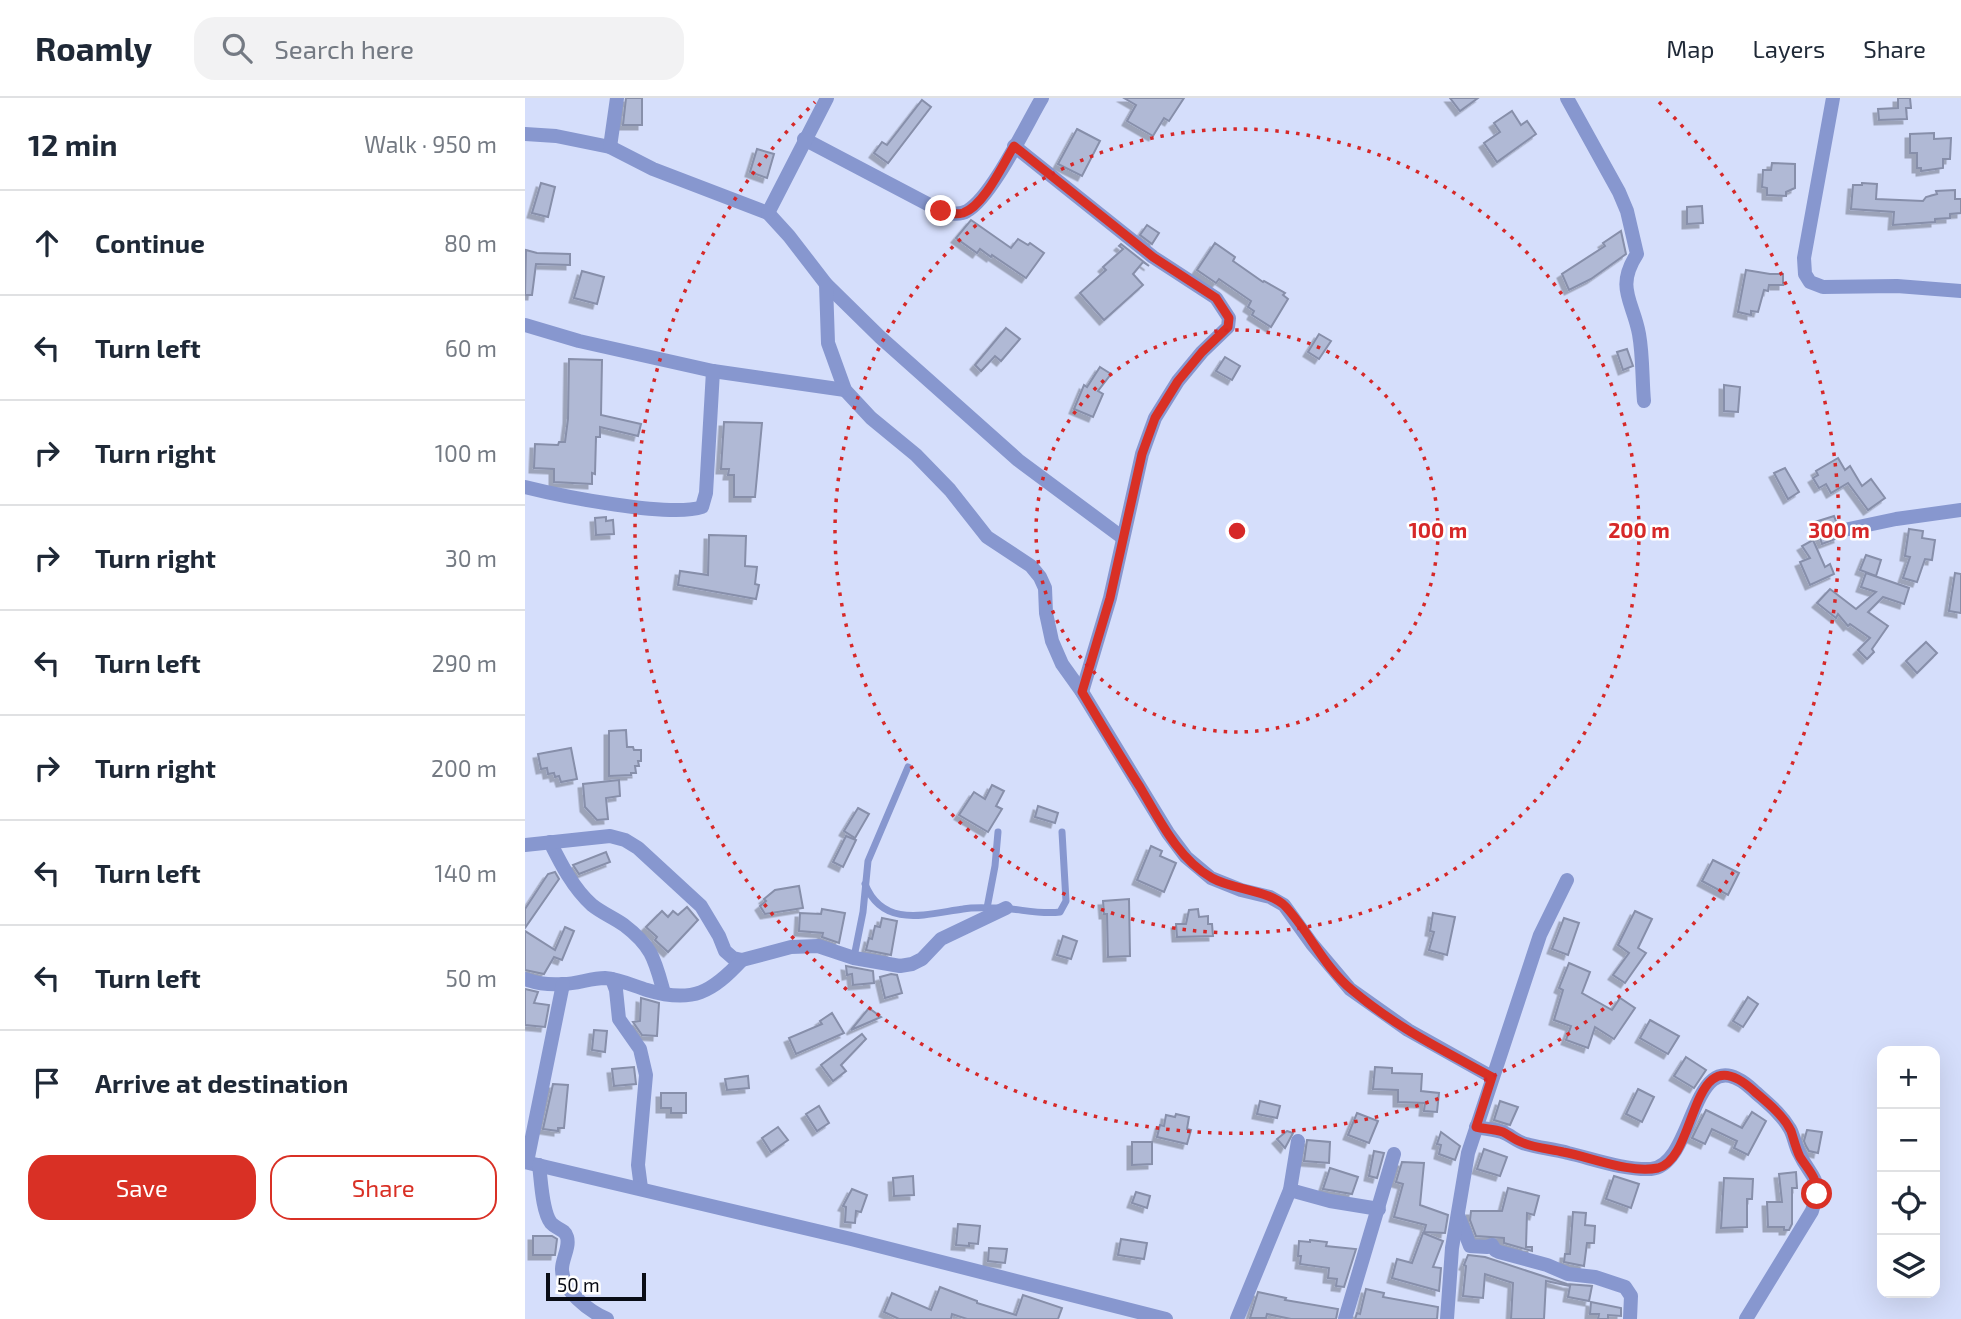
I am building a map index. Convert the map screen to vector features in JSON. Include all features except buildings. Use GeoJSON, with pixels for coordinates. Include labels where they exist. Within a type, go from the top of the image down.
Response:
{"type":"FeatureCollection","features":[{"type":"Feature","properties":{"kind":"street"},"geometry":{"type":"LineString","coordinates":[[610,147],[617,98]]}},
{"type":"Feature","properties":{"kind":"street"},"geometry":{"type":"LineString","coordinates":[[768,213],[827,98]]}},
{"type":"Feature","properties":{"kind":"street"},"geometry":{"type":"LineString","coordinates":[[804,139],[922,202],[952,214],[966,212],[978,202],[997,176],[1042,98]]}},
{"type":"Feature","properties":{"kind":"street"},"geometry":{"type":"LineString","coordinates":[[1567,98],[1619,192],[1627,212],[1637,254],[1627,269],[1627,296],[1639,332],[1644,401]]}},
{"type":"Feature","properties":{"kind":"street"},"geometry":{"type":"LineString","coordinates":[[1833,98],[1804,258],[1805,274],[1810,282],[1823,286],[1897,286],[1961,291]]}},
{"type":"Feature","properties":{"kind":"street"},"geometry":{"type":"LineString","coordinates":[[525,134],[556,136],[610,147],[653,169],[768,213],[826,284],[880,337],[1018,460],[1123,538]]}},
{"type":"Feature","properties":{"kind":"street"},"geometry":{"type":"LineString","coordinates":[[1014,146],[1153,257],[1216,298],[1229,318],[1228,327],[1178,381],[1155,418],[1142,454],[1110,598],[1082,692]]}},
{"type":"Feature","properties":{"kind":"street"},"geometry":{"type":"LineString","coordinates":[[826,284],[828,343],[845,390],[871,418],[916,455],[950,490],[987,537],[1031,566],[1045,588],[1052,640],[1062,664],[1168,833],[1186,857],[1211,878],[1241,890],[1270,897],[1284,905],[1350,989],[1408,1030],[1492,1077]]}},
{"type":"Feature","properties":{"kind":"street"},"geometry":{"type":"LineString","coordinates":[[525,325],[579,341],[713,371],[845,390]]}},
{"type":"Feature","properties":{"kind":"street"},"geometry":{"type":"LineString","coordinates":[[525,487],[654,509],[692,510],[702,507],[706,493],[713,371]]}},
{"type":"Feature","properties":{"kind":"street"},"geometry":{"type":"LineString","coordinates":[[1844,530],[1961,510]]}},
{"type":"Feature","properties":{"kind":"street"},"geometry":{"type":"LineString","coordinates":[[527,843],[610,835],[631,844],[701,906],[725,951],[733,958],[743,960],[791,947],[818,946],[854,958],[900,966],[912,964],[922,959],[941,939],[1006,908]]}},
{"type":"Feature","properties":{"kind":"street"},"geometry":{"type":"LineString","coordinates":[[550,842],[566,874],[592,905],[624,925],[645,943],[654,957],[664,993]]}},
{"type":"Feature","properties":{"kind":"street"},"geometry":{"type":"LineString","coordinates":[[1447,1319],[1452,1248],[1468,1153],[1540,935],[1567,880]]}},
{"type":"Feature","properties":{"kind":"street"},"geometry":{"type":"LineString","coordinates":[[525,979],[563,984],[597,978],[612,979],[664,993],[690,996],[702,993],[721,982],[743,960]]}},
{"type":"Feature","properties":{"kind":"street"},"geometry":{"type":"LineString","coordinates":[[612,979],[619,1018],[639,1049],[646,1075],[638,1165],[641,1188]]}},
{"type":"Feature","properties":{"kind":"street"},"geometry":{"type":"LineString","coordinates":[[563,984],[530,1163],[551,1223],[566,1233],[568,1241],[562,1272],[575,1298],[593,1313],[607,1319]]}},
{"type":"Feature","properties":{"kind":"street"},"geometry":{"type":"LineString","coordinates":[[1476,1127],[1503,1132],[1523,1143],[1597,1160],[1631,1167],[1661,1167],[1671,1160],[1681,1142],[1702,1092],[1719,1076],[1739,1078],[1777,1112],[1790,1129],[1800,1156],[1817,1181],[1817,1194],[1812,1211],[1746,1319]]}},
{"type":"Feature","properties":{"kind":"street"},"geometry":{"type":"LineString","coordinates":[[1237,1319],[1290,1190],[1298,1141]]}},
{"type":"Feature","properties":{"kind":"street"},"geometry":{"type":"LineString","coordinates":[[1345,1319],[1394,1154]]}},
{"type":"Feature","properties":{"kind":"street"},"geometry":{"type":"LineString","coordinates":[[530,1163],[932,1259],[1166,1319]]}},
{"type":"Feature","properties":{"kind":"street"},"geometry":{"type":"LineString","coordinates":[[1290,1190],[1330,1201],[1379,1209]]}},
{"type":"Feature","properties":{"kind":"street"},"geometry":{"type":"LineString","coordinates":[[1457,1212],[1470,1246],[1492,1245],[1499,1252],[1568,1274],[1595,1278],[1625,1287],[1631,1296],[1630,1319]]}},
{"type":"Feature","properties":{"kind":"lane"},"geometry":{"type":"LineString","coordinates":[[854,958],[862,920],[868,861],[908,767]]}},
{"type":"Feature","properties":{"kind":"lane"},"geometry":{"type":"LineString","coordinates":[[987,908],[998,832]]}},
{"type":"Feature","properties":{"kind":"lane"},"geometry":{"type":"LineString","coordinates":[[865,884],[869,895],[876,902],[899,914],[917,917],[966,908],[1060,912],[1065,908],[1062,832]]}},
{"type":"Feature","properties":{"kind":"route"},"geometry":{"type":"LineString","coordinates":[[941,211],[952,214],[966,212],[978,202],[1014,146],[1153,257],[1216,298],[1229,318],[1228,327],[1178,381],[1155,418],[1142,454],[1110,598],[1082,692],[1168,833],[1186,857],[1211,878],[1241,890],[1270,897],[1284,905],[1350,989],[1408,1030],[1492,1077],[1476,1127],[1503,1132],[1523,1143],[1597,1160],[1649,1169],[1661,1167],[1671,1160],[1681,1142],[1702,1092],[1719,1076],[1729,1075],[1748,1085],[1777,1112],[1790,1129],[1800,1156],[1817,1181],[1817,1194]]}}]}
